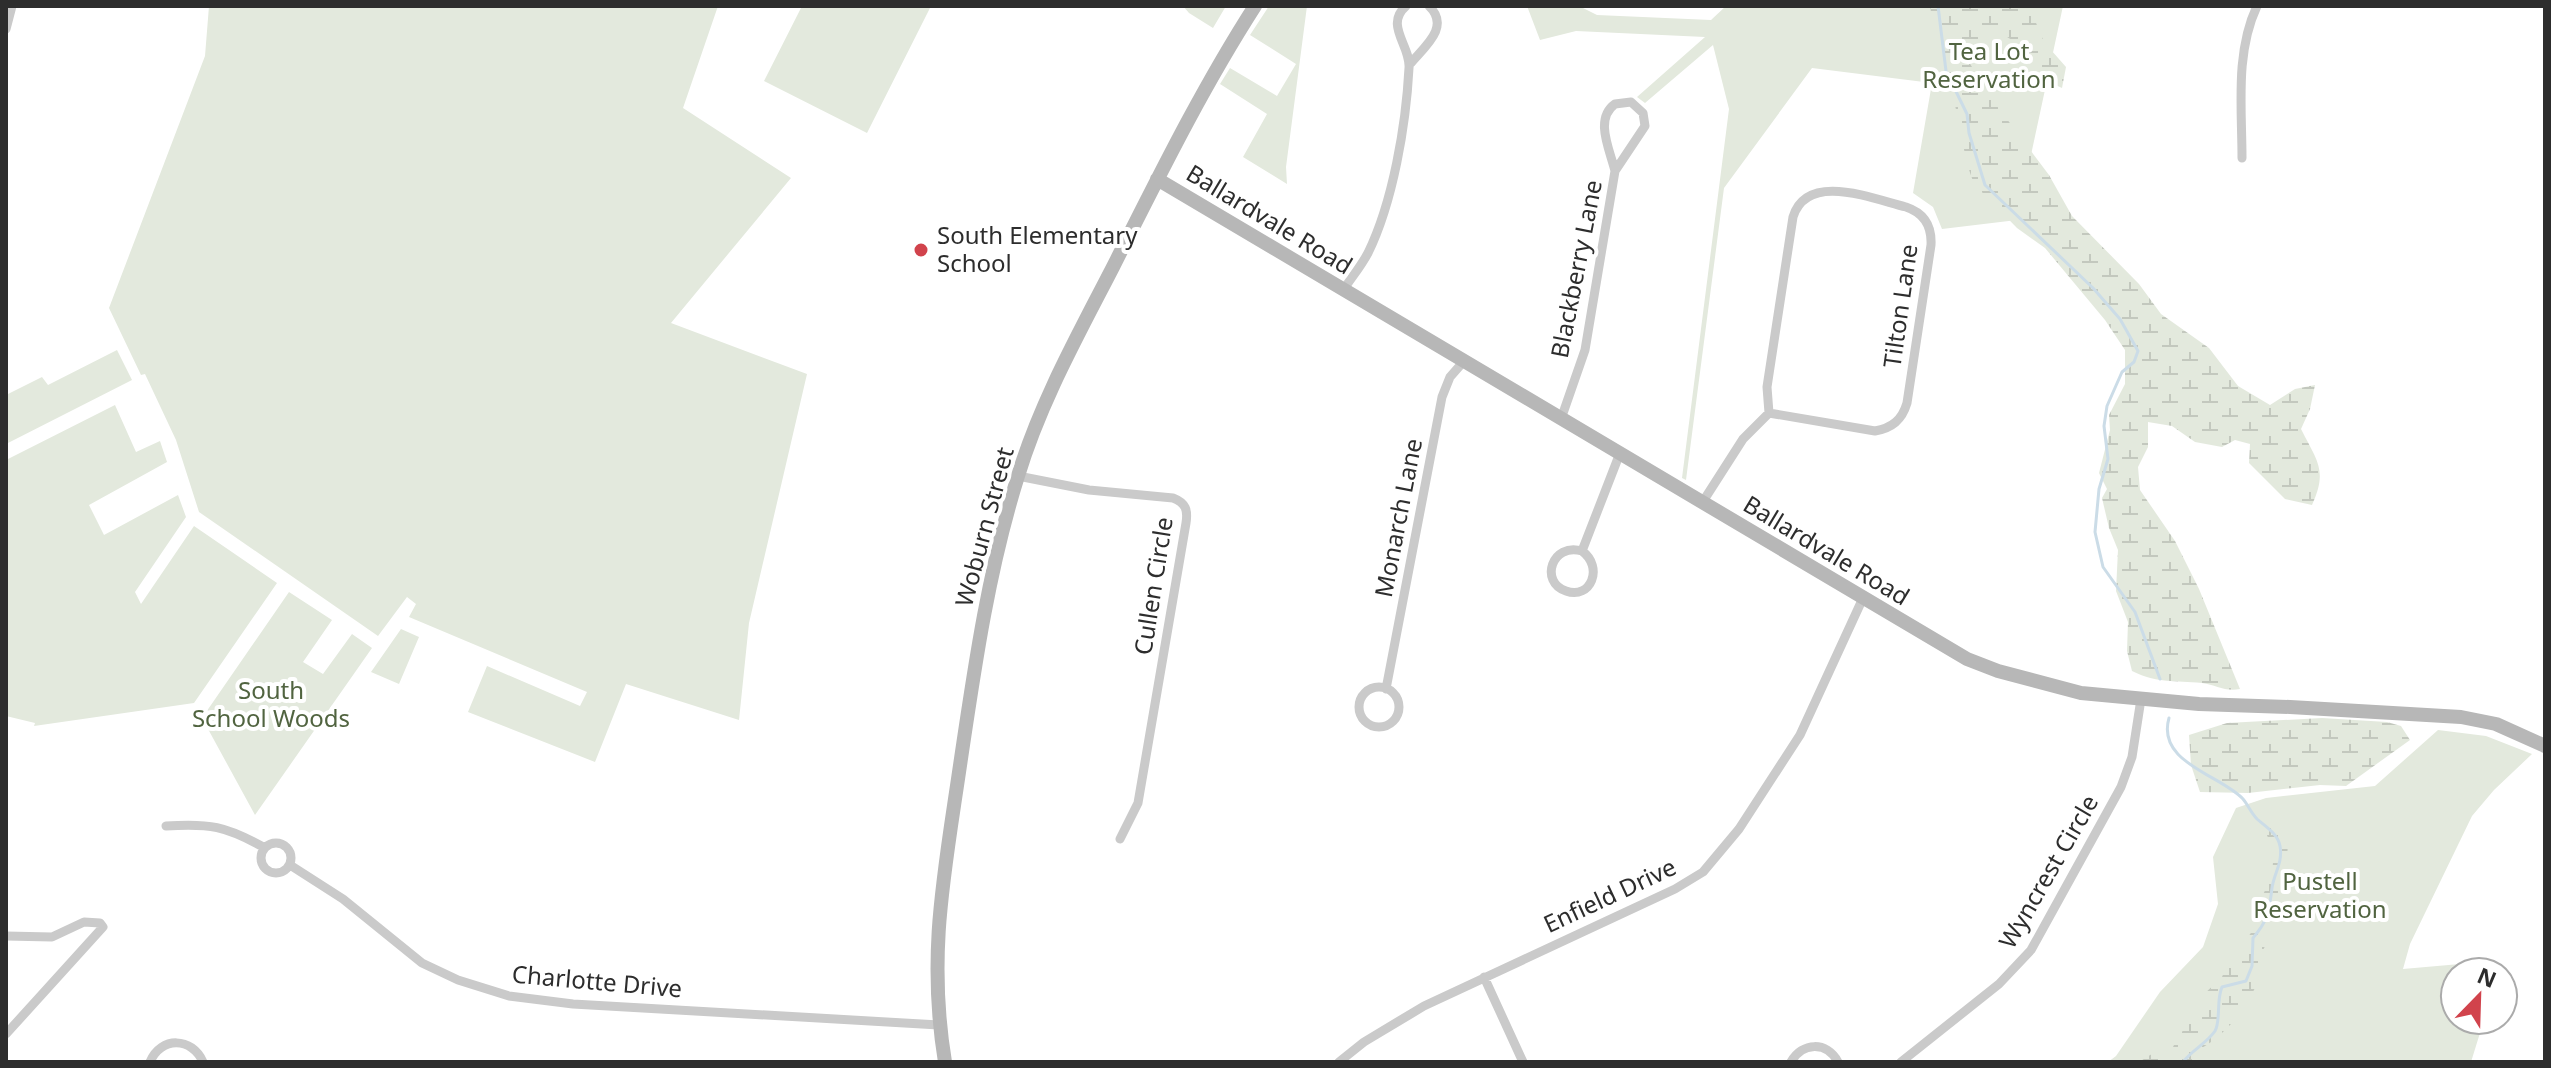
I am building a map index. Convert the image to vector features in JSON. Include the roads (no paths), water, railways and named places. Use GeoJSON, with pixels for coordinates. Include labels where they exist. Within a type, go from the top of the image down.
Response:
{"type":"FeatureCollection","features":[{"type":"Feature","properties":{"kind":"street"},"geometry":{"type":"LineString","coordinates":[[6,29],[12,6]]}},
{"type":"Feature","properties":{"kind":"street","name":"Woburn Street"},"geometry":{"type":"LineString","coordinates":[[945,1062],[939,1025],[936,951],[944,875],[979,643],[1018,476],[1048,398],[1157,179],[1208,80],[1255,6]]}},
{"type":"Feature","properties":{"kind":"street"},"geometry":{"type":"LineString","coordinates":[[1344,289],[1368,251],[1387,200],[1397,158],[1410,64],[1396,25],[1399,13],[1406,6]]}},
{"type":"Feature","properties":{"kind":"street"},"geometry":{"type":"LineString","coordinates":[[1410,64],[1437,31],[1438,18],[1429,6]]}},
{"type":"Feature","properties":{"kind":"street"},"geometry":{"type":"LineString","coordinates":[[2242,158],[2243,59],[2247,33],[2257,6]]}},
{"type":"Feature","properties":{"kind":"street","name":"Blackberry Lane"},"geometry":{"type":"LineString","coordinates":[[1561,419],[1585,350],[1615,171],[1603,120],[1611,106],[1623,101],[1631,102],[1643,113],[1645,126],[1615,171]]}},
{"type":"Feature","properties":{"kind":"street","name":"Ballardvale Road"},"geometry":{"type":"LineString","coordinates":[[1157,179],[1955,653],[1998,671],[2081,693],[2141,699],[2461,717],[2496,724],[2545,746]]}},
{"type":"Feature","properties":{"kind":"street","name":"Tilton Lane"},"geometry":{"type":"LineString","coordinates":[[1827,190],[1906,207],[1919,213],[1930,230],[1931,245],[1907,403],[1901,417],[1890,427],[1875,431],[1769,413],[1767,387],[1793,217],[1798,205],[1808,195],[1827,190]]}},
{"type":"Feature","properties":{"kind":"street","name":"Monarch Lane"},"geometry":{"type":"LineString","coordinates":[[1386,689],[1442,397],[1450,377],[1464,361]]}},
{"type":"Feature","properties":{"kind":"street"},"geometry":{"type":"LineString","coordinates":[[1702,503],[1743,439],[1769,413]]}},
{"type":"Feature","properties":{"kind":"street"},"geometry":{"type":"LineString","coordinates":[[1582,551],[1620,453]]}},
{"type":"Feature","properties":{"kind":"street","name":"Cullen Circle"},"geometry":{"type":"LineString","coordinates":[[1018,476],[1089,490],[1173,498],[1182,502],[1187,509],[1138,803],[1120,839]]}},
{"type":"Feature","properties":{"kind":"street"},"geometry":{"type":"LineString","coordinates":[[1569,549],[1582,551],[1592,562],[1594,576],[1583,589],[1565,591],[1554,582],[1553,562],[1569,549]]}},
{"type":"Feature","properties":{"kind":"street","name":"Enfield Drive"},"geometry":{"type":"LineString","coordinates":[[1339,1062],[1398,1020],[1675,889],[1713,862],[1739,829],[1800,735],[1863,598]]}},
{"type":"Feature","properties":{"kind":"street","name":"Monarch Lane"},"geometry":{"type":"LineString","coordinates":[[1374,688],[1386,689],[1399,704],[1397,717],[1387,725],[1373,726],[1363,719],[1360,701],[1374,688]]}},
{"type":"Feature","properties":{"kind":"street","name":"Wyncrest Circle"},"geometry":{"type":"LineString","coordinates":[[1901,1062],[1999,984],[2031,950],[2121,787],[2132,757],[2141,699]]}},
{"type":"Feature","properties":{"kind":"street","name":"Charlotte Drive"},"geometry":{"type":"LineString","coordinates":[[166,826],[210,825],[243,836],[265,848]]}},
{"type":"Feature","properties":{"kind":"street","name":"Charlotte Drive"},"geometry":{"type":"LineString","coordinates":[[274,843],[285,846],[291,856],[290,865],[281,873],[267,871],[261,860],[265,848],[274,843]]}},
{"type":"Feature","properties":{"kind":"street","name":"Charlotte Drive"},"geometry":{"type":"LineString","coordinates":[[290,865],[343,899],[422,963],[491,992],[529,1000],[573,1004],[939,1025]]}},
{"type":"Feature","properties":{"kind":"street"},"geometry":{"type":"LineString","coordinates":[[6,936],[52,937],[93,921],[100,923],[102,929],[6,1034]]}},
{"type":"Feature","properties":{"kind":"street"},"geometry":{"type":"LineString","coordinates":[[1484,977],[1523,1062]]}},
{"type":"Feature","properties":{"kind":"street"},"geometry":{"type":"LineString","coordinates":[[150,1062],[161,1047],[176,1042],[192,1047],[203,1062]]}},
{"type":"Feature","properties":{"kind":"street"},"geometry":{"type":"LineString","coordinates":[[1791,1062],[1796,1053],[1812,1046],[1828,1050],[1838,1062]]}},
{"type":"Feature","properties":{"kind":"waterway"},"geometry":{"type":"LineString","coordinates":[[1938,6],[1946,71],[1967,114],[1969,133],[1985,185],[2093,288],[2120,319],[2138,351],[2134,362],[2122,372],[2107,406],[2104,426],[2108,459],[2099,489],[2095,532],[2103,567],[2135,612],[2160,679]]}},
{"type":"Feature","properties":{"kind":"waterway"},"geometry":{"type":"LineString","coordinates":[[2169,718],[2168,733],[2172,746],[2181,757],[2243,799],[2255,817],[2277,838],[2281,852],[2267,914],[2253,938],[2252,966],[2246,981],[2222,987],[2215,1031],[2183,1062]]}},
{"type":"Feature","properties":{"kind":"place","name":"South Elementary School"},"geometry":{"type":"Point","coordinates":[921,250]}},
{"type":"Feature","properties":{"kind":"park label","name":"Tea Lot Reservation"},"geometry":{"type":"Point","coordinates":[1989,66]}},
{"type":"Feature","properties":{"kind":"park label","name":"South School Woods"},"geometry":{"type":"Point","coordinates":[271,705]}},
{"type":"Feature","properties":{"kind":"park label","name":"Pustell Reservation"},"geometry":{"type":"Point","coordinates":[2320,896]}}]}
